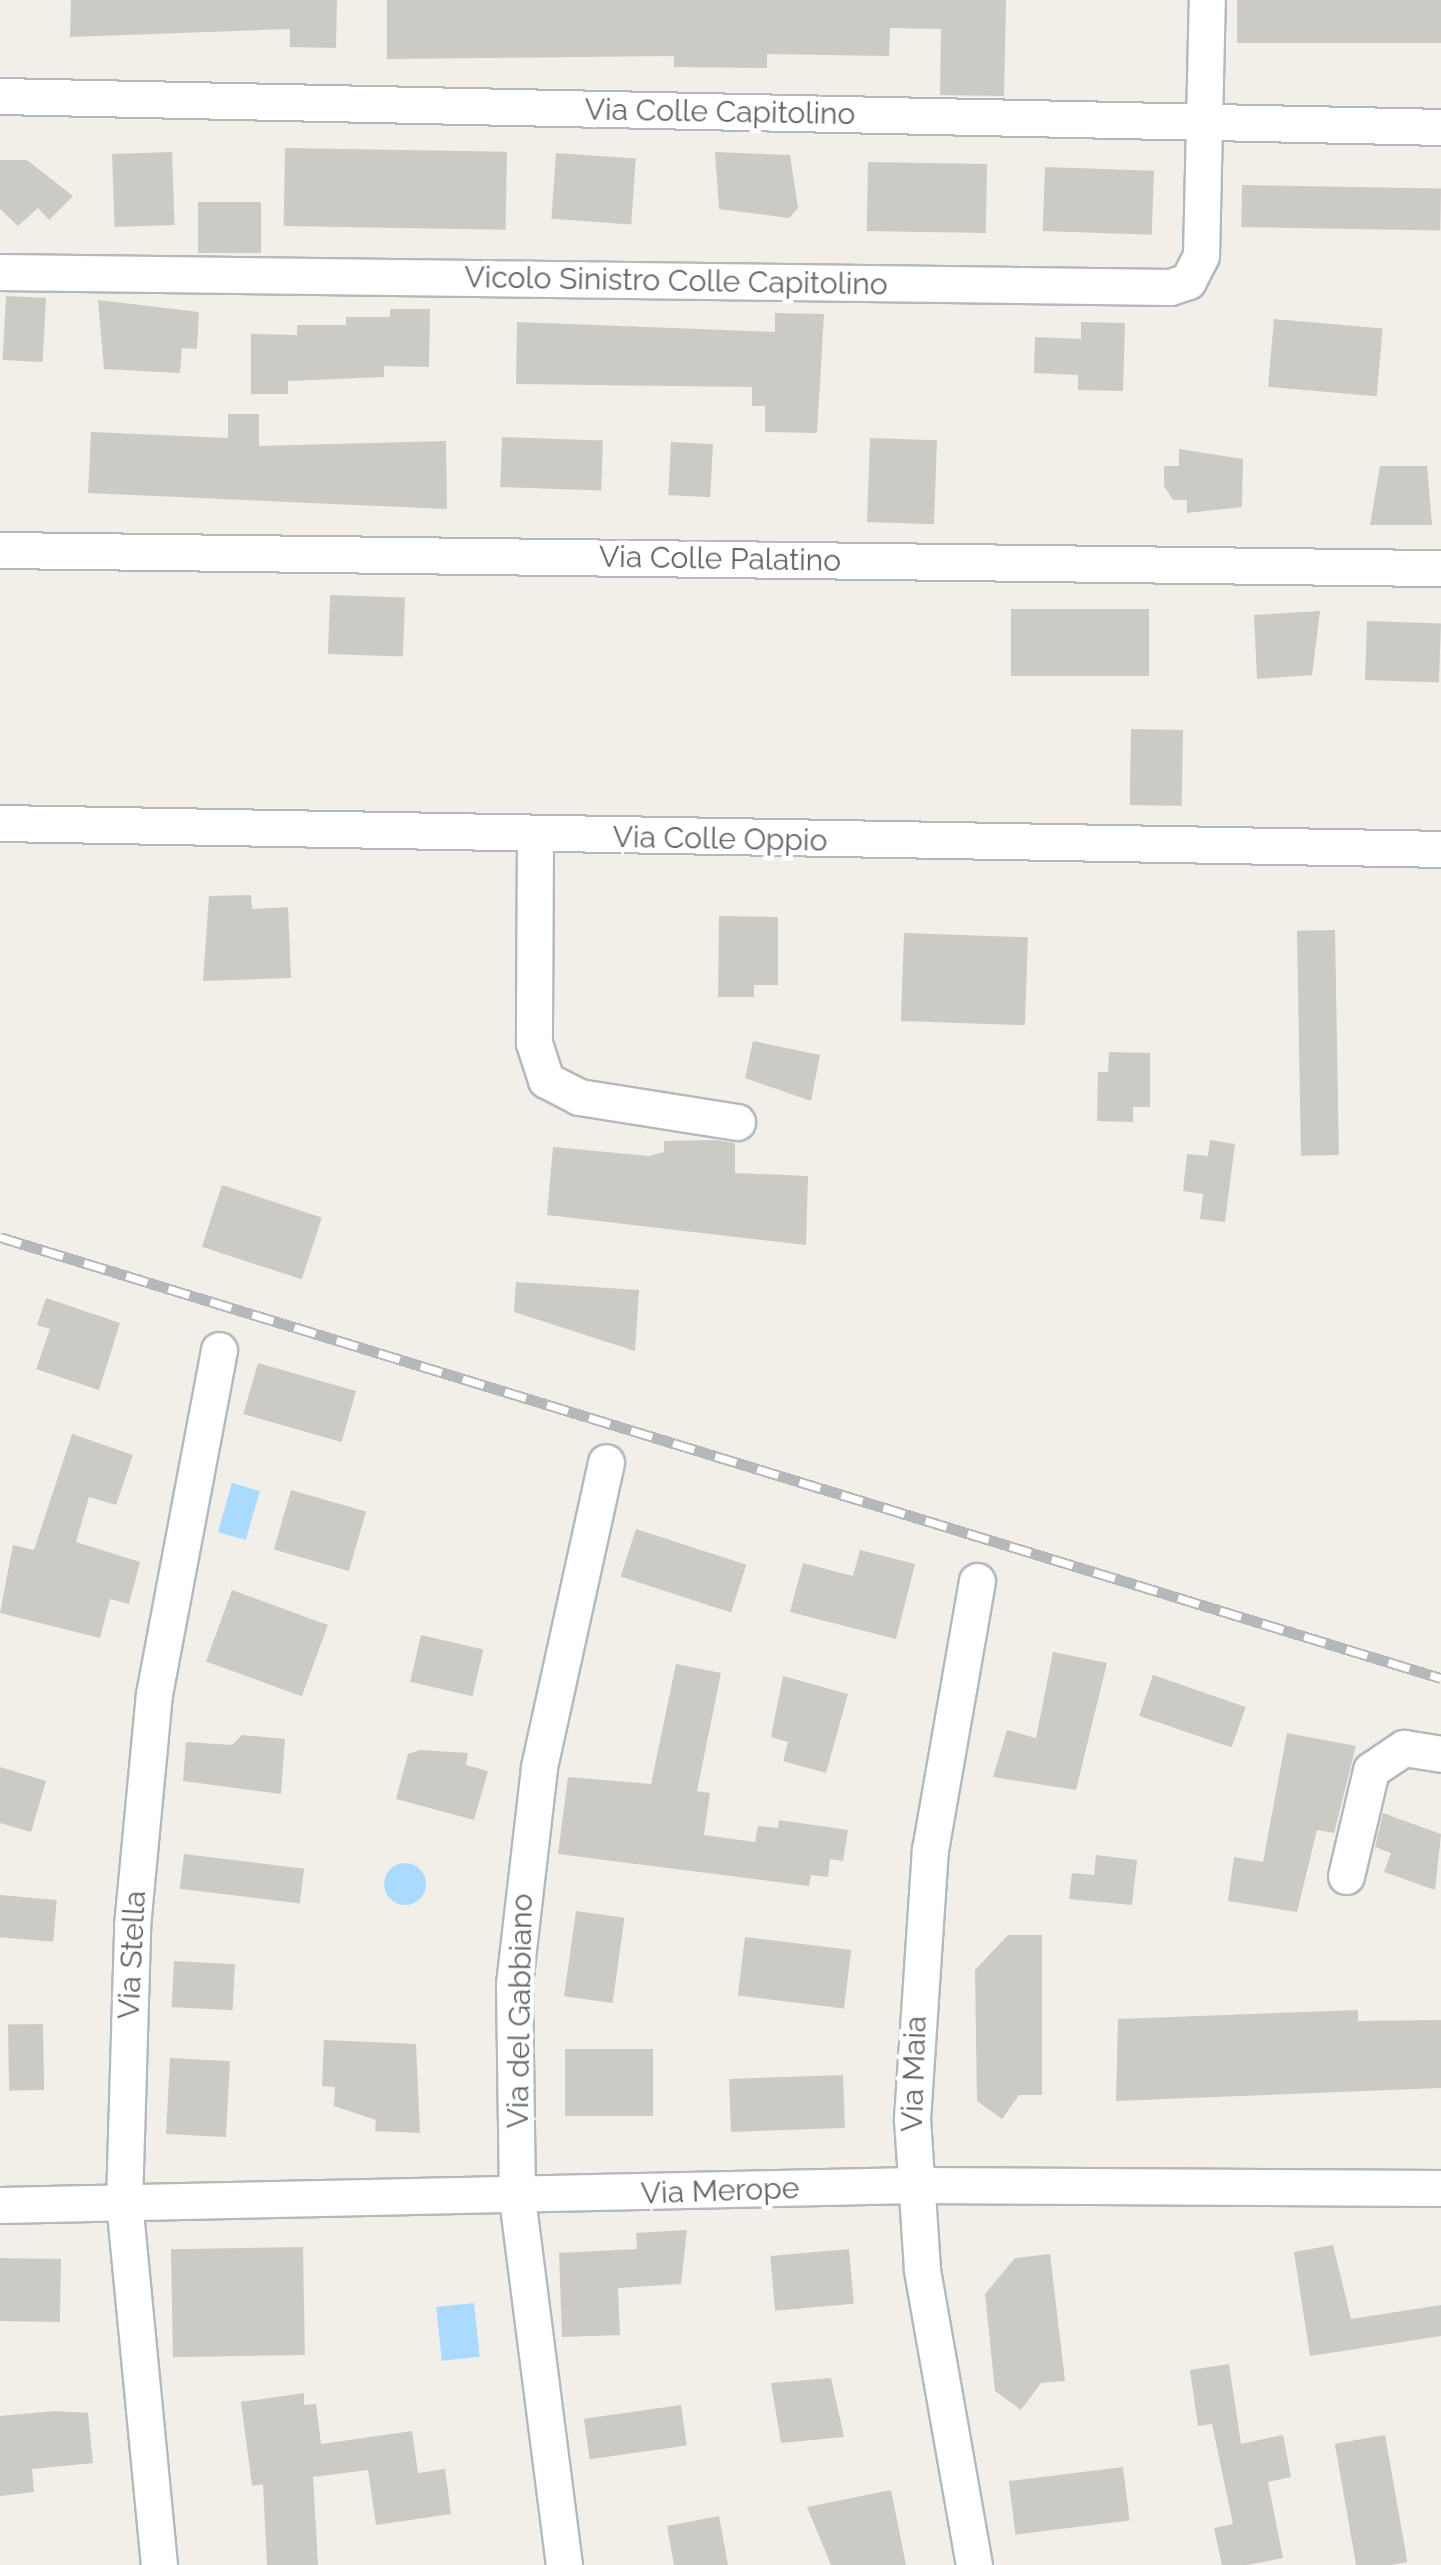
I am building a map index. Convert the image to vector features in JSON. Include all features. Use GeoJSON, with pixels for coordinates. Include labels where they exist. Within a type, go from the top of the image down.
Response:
{"type":"FeatureCollection","features":[{"type":"Feature","properties":{"kind":"street","name":"Vicolo Sinistro Colle Capitolino"},"geometry":{"type":"LineString","coordinates":[[0,272],[1161,288],[1188,281],[1200,263],[1206,0]]}},
{"type":"Feature","properties":{"kind":"street","name":"Via Colle Capitolino"},"geometry":{"type":"LineString","coordinates":[[0,96],[1441,127]]}},
{"type":"Feature","properties":{"kind":"street","name":"Via Colle Palatino"},"geometry":{"type":"LineString","coordinates":[[0,550],[1441,568]]}},
{"type":"Feature","properties":{"kind":"street","name":"Via Colle Oppio"},"geometry":{"type":"LineString","coordinates":[[0,823],[535,836],[1441,849]]}},
{"type":"Feature","properties":{"kind":"street"},"geometry":{"type":"LineString","coordinates":[[535,836],[534,1043],[546,1080],[580,1096],[737,1122]]}},
{"type":"Feature","properties":{"kind":"street","name":"Via Stella"},"geometry":{"type":"LineString","coordinates":[[160,2565],[124,2204],[147,1740],[218,1350]]}},
{"type":"Feature","properties":{"kind":"street","name":"Via del Gabbiano"},"geometry":{"type":"LineString","coordinates":[[564,2565],[517,2198],[514,1984],[525,1864],[606,1462]]}},
{"type":"Feature","properties":{"kind":"street","name":"Via Maia"},"geometry":{"type":"LineString","coordinates":[[974,2565],[943,2416],[914,2185],[925,1900],[976,1582]]}},
{"type":"Feature","properties":{"kind":"street"},"geometry":{"type":"LineString","coordinates":[[1346,1876],[1371,1770],[1404,1748],[1441,1754]]}},
{"type":"Feature","properties":{"kind":"street","name":"Via Merope"},"geometry":{"type":"LineString","coordinates":[[0,2204],[517,2198],[914,2185],[1441,2188]]}},
{"type":"Feature","properties":{"kind":"water"},"geometry":{"type":"Polygon","coordinates":[[[232,1483],[260,1491],[246,1540],[218,1532],[232,1483]]]}},
{"type":"Feature","properties":{"kind":"water"},"geometry":{"type":"Polygon","coordinates":[[[405,1863],[420,1869],[426,1884],[420,1899],[405,1905],[390,1899],[384,1884],[390,1869],[405,1863]]]}},
{"type":"Feature","properties":{"kind":"water"},"geometry":{"type":"Polygon","coordinates":[[[474,2303],[480,2357],[442,2361],[436,2307],[474,2303]]]}},
{"type":"Feature","properties":{"kind":"building"},"geometry":{"type":"Polygon","coordinates":[[[71,0],[337,0],[336,48],[290,47],[290,29],[70,37],[71,0]]]}},
{"type":"Feature","properties":{"kind":"building"},"geometry":{"type":"Polygon","coordinates":[[[387,0],[1006,0],[1004,96],[940,95],[941,29],[890,28],[889,56],[767,54],[767,68],[674,67],[674,56],[387,59],[387,0]]]}},
{"type":"Feature","properties":{"kind":"building"},"geometry":{"type":"Polygon","coordinates":[[[1237,0],[1441,0],[1441,43],[1237,43],[1237,0]]]}},
{"type":"Feature","properties":{"kind":"building"},"geometry":{"type":"Polygon","coordinates":[[[285,148],[507,152],[506,230],[284,226],[285,148]]]}},
{"type":"Feature","properties":{"kind":"building"},"geometry":{"type":"Polygon","coordinates":[[[172,152],[175,225],[115,227],[112,154],[172,152]]]}},
{"type":"Feature","properties":{"kind":"building"},"geometry":{"type":"Polygon","coordinates":[[[715,152],[790,155],[798,208],[789,218],[719,209],[715,152]]]}},
{"type":"Feature","properties":{"kind":"building"},"geometry":{"type":"Polygon","coordinates":[[[556,153],[636,159],[631,224],[551,219],[556,153]]]}},
{"type":"Feature","properties":{"kind":"building"},"geometry":{"type":"Polygon","coordinates":[[[0,160],[27,160],[73,196],[49,220],[38,208],[18,226],[0,209],[0,160]]]}},
{"type":"Feature","properties":{"kind":"building"},"geometry":{"type":"Polygon","coordinates":[[[868,162],[987,164],[986,233],[867,231],[868,162]]]}},
{"type":"Feature","properties":{"kind":"building"},"geometry":{"type":"Polygon","coordinates":[[[1045,167],[1154,171],[1152,235],[1043,231],[1045,167]]]}},
{"type":"Feature","properties":{"kind":"building"},"geometry":{"type":"Polygon","coordinates":[[[1242,185],[1441,188],[1440,230],[1241,227],[1242,185]]]}},
{"type":"Feature","properties":{"kind":"building"},"geometry":{"type":"Polygon","coordinates":[[[198,202],[261,202],[261,253],[198,253],[198,202]]]}},
{"type":"Feature","properties":{"kind":"building"},"geometry":{"type":"Polygon","coordinates":[[[6,296],[46,298],[43,362],[3,360],[6,296]]]}},
{"type":"Feature","properties":{"kind":"building"},"geometry":{"type":"Polygon","coordinates":[[[98,300],[199,312],[197,349],[182,348],[180,373],[104,369],[98,300]]]}},
{"type":"Feature","properties":{"kind":"building"},"geometry":{"type":"Polygon","coordinates":[[[390,309],[430,309],[429,367],[384,366],[384,377],[288,381],[288,394],[251,394],[251,334],[297,335],[297,325],[346,325],[346,317],[390,317],[390,309]]]}},
{"type":"Feature","properties":{"kind":"building"},"geometry":{"type":"Polygon","coordinates":[[[775,313],[824,314],[817,433],[765,432],[765,406],[752,406],[752,387],[516,384],[517,322],[775,332],[775,313]]]}},
{"type":"Feature","properties":{"kind":"building"},"geometry":{"type":"Polygon","coordinates":[[[1274,319],[1383,328],[1377,396],[1268,387],[1274,319]]]}},
{"type":"Feature","properties":{"kind":"building"},"geometry":{"type":"Polygon","coordinates":[[[1081,322],[1125,323],[1123,391],[1078,390],[1078,375],[1034,373],[1035,337],[1081,339],[1081,322]]]}},
{"type":"Feature","properties":{"kind":"building"},"geometry":{"type":"Polygon","coordinates":[[[228,414],[259,414],[259,446],[446,441],[447,509],[88,493],[91,432],[228,438],[228,414]]]}},
{"type":"Feature","properties":{"kind":"building"},"geometry":{"type":"Polygon","coordinates":[[[502,437],[603,441],[601,490],[500,487],[502,437]]]}},
{"type":"Feature","properties":{"kind":"building"},"geometry":{"type":"Polygon","coordinates":[[[870,438],[937,440],[934,524],[867,522],[870,438]]]}},
{"type":"Feature","properties":{"kind":"building"},"geometry":{"type":"Polygon","coordinates":[[[671,442],[713,444],[710,497],[668,495],[671,442]]]}},
{"type":"Feature","properties":{"kind":"building"},"geometry":{"type":"Polygon","coordinates":[[[1179,449],[1243,459],[1242,507],[1187,513],[1187,500],[1173,500],[1164,486],[1164,466],[1179,466],[1179,449]]]}},
{"type":"Feature","properties":{"kind":"building"},"geometry":{"type":"Polygon","coordinates":[[[1380,466],[1427,466],[1432,525],[1370,525],[1380,466]]]}},
{"type":"Feature","properties":{"kind":"building"},"geometry":{"type":"Polygon","coordinates":[[[330,595],[405,598],[403,657],[328,654],[330,595]]]}},
{"type":"Feature","properties":{"kind":"building"},"geometry":{"type":"Polygon","coordinates":[[[1011,609],[1149,609],[1149,676],[1011,676],[1011,609]]]}},
{"type":"Feature","properties":{"kind":"building"},"geometry":{"type":"Polygon","coordinates":[[[1320,611],[1312,675],[1257,679],[1254,615],[1320,611]]]}},
{"type":"Feature","properties":{"kind":"building"},"geometry":{"type":"Polygon","coordinates":[[[1367,621],[1441,624],[1439,683],[1365,680],[1367,621]]]}},
{"type":"Feature","properties":{"kind":"building"},"geometry":{"type":"Polygon","coordinates":[[[1131,729],[1183,730],[1182,806],[1130,805],[1131,729]]]}},
{"type":"Feature","properties":{"kind":"building"},"geometry":{"type":"Polygon","coordinates":[[[251,895],[252,909],[288,907],[291,978],[203,981],[209,896],[251,895]]]}},
{"type":"Feature","properties":{"kind":"building"},"geometry":{"type":"Polygon","coordinates":[[[719,916],[778,917],[778,985],[754,985],[754,997],[718,997],[719,916]]]}},
{"type":"Feature","properties":{"kind":"building"},"geometry":{"type":"Polygon","coordinates":[[[1335,930],[1339,1155],[1301,1156],[1297,931],[1335,930]]]}},
{"type":"Feature","properties":{"kind":"building"},"geometry":{"type":"Polygon","coordinates":[[[904,933],[1028,937],[1025,1025],[901,1021],[904,933]]]}},
{"type":"Feature","properties":{"kind":"building"},"geometry":{"type":"Polygon","coordinates":[[[753,1041],[820,1055],[811,1101],[745,1078],[753,1041]]]}},
{"type":"Feature","properties":{"kind":"building"},"geometry":{"type":"Polygon","coordinates":[[[1109,1052],[1150,1053],[1150,1107],[1133,1107],[1133,1122],[1097,1121],[1098,1072],[1108,1072],[1109,1052]]]}},
{"type":"Feature","properties":{"kind":"building"},"geometry":{"type":"Polygon","coordinates":[[[1210,1140],[1235,1144],[1225,1222],[1200,1219],[1203,1194],[1183,1191],[1187,1154],[1208,1156],[1210,1140]]]}},
{"type":"Feature","properties":{"kind":"building"},"geometry":{"type":"Polygon","coordinates":[[[664,1141],[735,1143],[735,1173],[808,1176],[806,1245],[547,1215],[553,1147],[649,1156],[664,1152],[664,1141]]]}},
{"type":"Feature","properties":{"kind":"building"},"geometry":{"type":"Polygon","coordinates":[[[222,1185],[322,1217],[302,1279],[202,1247],[222,1185]]]}},
{"type":"Feature","properties":{"kind":"building"},"geometry":{"type":"Polygon","coordinates":[[[516,1282],[639,1290],[635,1351],[514,1312],[516,1282]]]}},
{"type":"Feature","properties":{"kind":"building"},"geometry":{"type":"Polygon","coordinates":[[[46,1298],[120,1323],[99,1390],[36,1369],[50,1329],[37,1325],[46,1298]]]}},
{"type":"Feature","properties":{"kind":"building"},"geometry":{"type":"Polygon","coordinates":[[[258,1363],[356,1391],[341,1442],[243,1414],[258,1363]]]}},
{"type":"Feature","properties":{"kind":"building"},"geometry":{"type":"Polygon","coordinates":[[[72,1434],[133,1455],[116,1505],[89,1497],[76,1542],[140,1562],[129,1604],[110,1599],[100,1638],[0,1613],[13,1545],[34,1550],[72,1434]]]}},
{"type":"Feature","properties":{"kind":"building"},"geometry":{"type":"Polygon","coordinates":[[[291,1490],[366,1511],[349,1571],[274,1550],[291,1490]]]}},
{"type":"Feature","properties":{"kind":"building"},"geometry":{"type":"Polygon","coordinates":[[[636,1529],[746,1565],[731,1612],[621,1577],[636,1529]]]}},
{"type":"Feature","properties":{"kind":"building"},"geometry":{"type":"Polygon","coordinates":[[[860,1550],[915,1564],[896,1639],[790,1612],[803,1563],[853,1576],[860,1550]]]}},
{"type":"Feature","properties":{"kind":"building"},"geometry":{"type":"Polygon","coordinates":[[[232,1590],[328,1625],[302,1696],[206,1661],[232,1590]]]}},
{"type":"Feature","properties":{"kind":"building"},"geometry":{"type":"Polygon","coordinates":[[[421,1635],[483,1649],[473,1696],[410,1682],[421,1635]]]}},
{"type":"Feature","properties":{"kind":"building"},"geometry":{"type":"Polygon","coordinates":[[[1053,1652],[1107,1663],[1076,1790],[993,1777],[1007,1730],[1036,1738],[1053,1652]]]}},
{"type":"Feature","properties":{"kind":"building"},"geometry":{"type":"Polygon","coordinates":[[[676,1664],[721,1673],[697,1791],[710,1793],[704,1835],[755,1842],[758,1826],[778,1828],[779,1820],[848,1830],[843,1861],[830,1859],[828,1877],[811,1875],[809,1886],[558,1854],[568,1777],[651,1784],[676,1664]]]}},
{"type":"Feature","properties":{"kind":"building"},"geometry":{"type":"Polygon","coordinates":[[[1153,1675],[1246,1707],[1232,1748],[1139,1716],[1153,1675]]]}},
{"type":"Feature","properties":{"kind":"building"},"geometry":{"type":"Polygon","coordinates":[[[783,1676],[848,1694],[826,1773],[783,1761],[788,1742],[771,1737],[783,1676]]]}},
{"type":"Feature","properties":{"kind":"building"},"geometry":{"type":"Polygon","coordinates":[[[1287,1733],[1356,1746],[1334,1833],[1317,1830],[1297,1912],[1228,1901],[1234,1857],[1263,1862],[1287,1733]]]}},
{"type":"Feature","properties":{"kind":"building"},"geometry":{"type":"Polygon","coordinates":[[[242,1735],[285,1739],[281,1794],[183,1781],[186,1742],[232,1745],[242,1735]]]}},
{"type":"Feature","properties":{"kind":"building"},"geometry":{"type":"Polygon","coordinates":[[[420,1750],[468,1753],[466,1765],[488,1771],[474,1820],[396,1799],[408,1754],[420,1750]]]}},
{"type":"Feature","properties":{"kind":"building"},"geometry":{"type":"Polygon","coordinates":[[[0,1767],[46,1781],[31,1832],[0,1823],[0,1767]]]}},
{"type":"Feature","properties":{"kind":"building"},"geometry":{"type":"Polygon","coordinates":[[[1383,1813],[1441,1834],[1435,1890],[1384,1872],[1391,1853],[1375,1847],[1383,1813]]]}},
{"type":"Feature","properties":{"kind":"building"},"geometry":{"type":"Polygon","coordinates":[[[184,1854],[304,1869],[300,1903],[180,1889],[184,1854]]]}},
{"type":"Feature","properties":{"kind":"building"},"geometry":{"type":"Polygon","coordinates":[[[1096,1855],[1137,1860],[1132,1905],[1069,1899],[1072,1873],[1094,1875],[1096,1855]]]}},
{"type":"Feature","properties":{"kind":"building"},"geometry":{"type":"Polygon","coordinates":[[[0,1895],[57,1900],[53,1942],[0,1937],[0,1895]]]}},
{"type":"Feature","properties":{"kind":"building"},"geometry":{"type":"Polygon","coordinates":[[[576,1911],[625,1918],[613,2003],[564,1996],[576,1911]]]}},
{"type":"Feature","properties":{"kind":"building"},"geometry":{"type":"Polygon","coordinates":[[[1008,1935],[1042,1935],[1042,2095],[1019,2095],[1002,2119],[977,2101],[975,1970],[1008,1935]]]}},
{"type":"Feature","properties":{"kind":"building"},"geometry":{"type":"Polygon","coordinates":[[[745,1937],[851,1950],[844,2009],[738,1996],[745,1937]]]}},
{"type":"Feature","properties":{"kind":"building"},"geometry":{"type":"Polygon","coordinates":[[[174,1961],[235,1964],[233,2010],[172,2007],[174,1961]]]}},
{"type":"Feature","properties":{"kind":"building"},"geometry":{"type":"Polygon","coordinates":[[[1358,2010],[1358,2021],[1441,2020],[1441,2088],[1116,2101],[1118,2019],[1358,2010]]]}},
{"type":"Feature","properties":{"kind":"building"},"geometry":{"type":"Polygon","coordinates":[[[43,2024],[44,2090],[9,2091],[8,2025],[43,2024]]]}},
{"type":"Feature","properties":{"kind":"building"},"geometry":{"type":"Polygon","coordinates":[[[324,2040],[416,2044],[420,2133],[375,2131],[376,2120],[334,2106],[335,2087],[322,2086],[324,2040]]]}},
{"type":"Feature","properties":{"kind":"building"},"geometry":{"type":"Polygon","coordinates":[[[565,2049],[653,2049],[653,2116],[565,2116],[565,2049]]]}},
{"type":"Feature","properties":{"kind":"building"},"geometry":{"type":"Polygon","coordinates":[[[170,2058],[230,2061],[226,2137],[166,2134],[170,2058]]]}},
{"type":"Feature","properties":{"kind":"building"},"geometry":{"type":"Polygon","coordinates":[[[843,2075],[845,2128],[731,2132],[729,2079],[843,2075]]]}},
{"type":"Feature","properties":{"kind":"building"},"geometry":{"type":"Polygon","coordinates":[[[687,2230],[681,2284],[618,2288],[620,2335],[562,2337],[559,2253],[637,2249],[636,2233],[687,2230]]]}},
{"type":"Feature","properties":{"kind":"building"},"geometry":{"type":"Polygon","coordinates":[[[1333,2245],[1351,2319],[1441,2305],[1441,2336],[1310,2356],[1294,2252],[1333,2245]]]}},
{"type":"Feature","properties":{"kind":"building"},"geometry":{"type":"Polygon","coordinates":[[[303,2247],[305,2355],[173,2357],[171,2249],[303,2247]]]}},
{"type":"Feature","properties":{"kind":"building"},"geometry":{"type":"Polygon","coordinates":[[[849,2249],[854,2304],[775,2311],[770,2256],[849,2249]]]}},
{"type":"Feature","properties":{"kind":"building"},"geometry":{"type":"Polygon","coordinates":[[[1050,2254],[1065,2381],[1041,2383],[1021,2410],[995,2391],[985,2294],[1015,2258],[1050,2254]]]}},
{"type":"Feature","properties":{"kind":"building"},"geometry":{"type":"Polygon","coordinates":[[[0,2258],[61,2259],[60,2322],[0,2321],[0,2258]]]}},
{"type":"Feature","properties":{"kind":"building"},"geometry":{"type":"Polygon","coordinates":[[[1229,2364],[1241,2444],[1283,2435],[1291,2477],[1268,2482],[1283,2558],[1247,2565],[1222,2565],[1214,2528],[1233,2524],[1212,2424],[1198,2426],[1190,2370],[1229,2364]]]}},
{"type":"Feature","properties":{"kind":"building"},"geometry":{"type":"Polygon","coordinates":[[[831,2378],[844,2437],[781,2443],[771,2383],[831,2378]]]}},
{"type":"Feature","properties":{"kind":"building"},"geometry":{"type":"Polygon","coordinates":[[[304,2393],[304,2405],[316,2404],[321,2444],[412,2431],[418,2473],[445,2469],[451,2514],[376,2525],[368,2470],[313,2477],[318,2565],[267,2565],[263,2484],[252,2486],[241,2402],[304,2393]]]}},
{"type":"Feature","properties":{"kind":"building"},"geometry":{"type":"Polygon","coordinates":[[[681,2405],[687,2446],[590,2459],[584,2419],[681,2405]]]}},
{"type":"Feature","properties":{"kind":"building"},"geometry":{"type":"Polygon","coordinates":[[[55,2411],[88,2413],[93,2463],[32,2469],[34,2492],[0,2496],[0,2416],[55,2411]]]}},
{"type":"Feature","properties":{"kind":"building"},"geometry":{"type":"Polygon","coordinates":[[[1385,2435],[1407,2562],[1356,2565],[1335,2444],[1385,2435]]]}},
{"type":"Feature","properties":{"kind":"building"},"geometry":{"type":"Polygon","coordinates":[[[1123,2467],[1130,2521],[1015,2535],[1009,2481],[1123,2467]]]}},
{"type":"Feature","properties":{"kind":"building"},"geometry":{"type":"Polygon","coordinates":[[[891,2490],[906,2565],[831,2565],[807,2507],[891,2490]]]}},
{"type":"Feature","properties":{"kind":"building"},"geometry":{"type":"Polygon","coordinates":[[[719,2516],[728,2565],[674,2565],[667,2526],[719,2516]]]}},
{"type":"Feature","properties":{"kind":"railway"},"geometry":{"type":"LineString","coordinates":[[0,1237],[1441,1678]]}}]}
